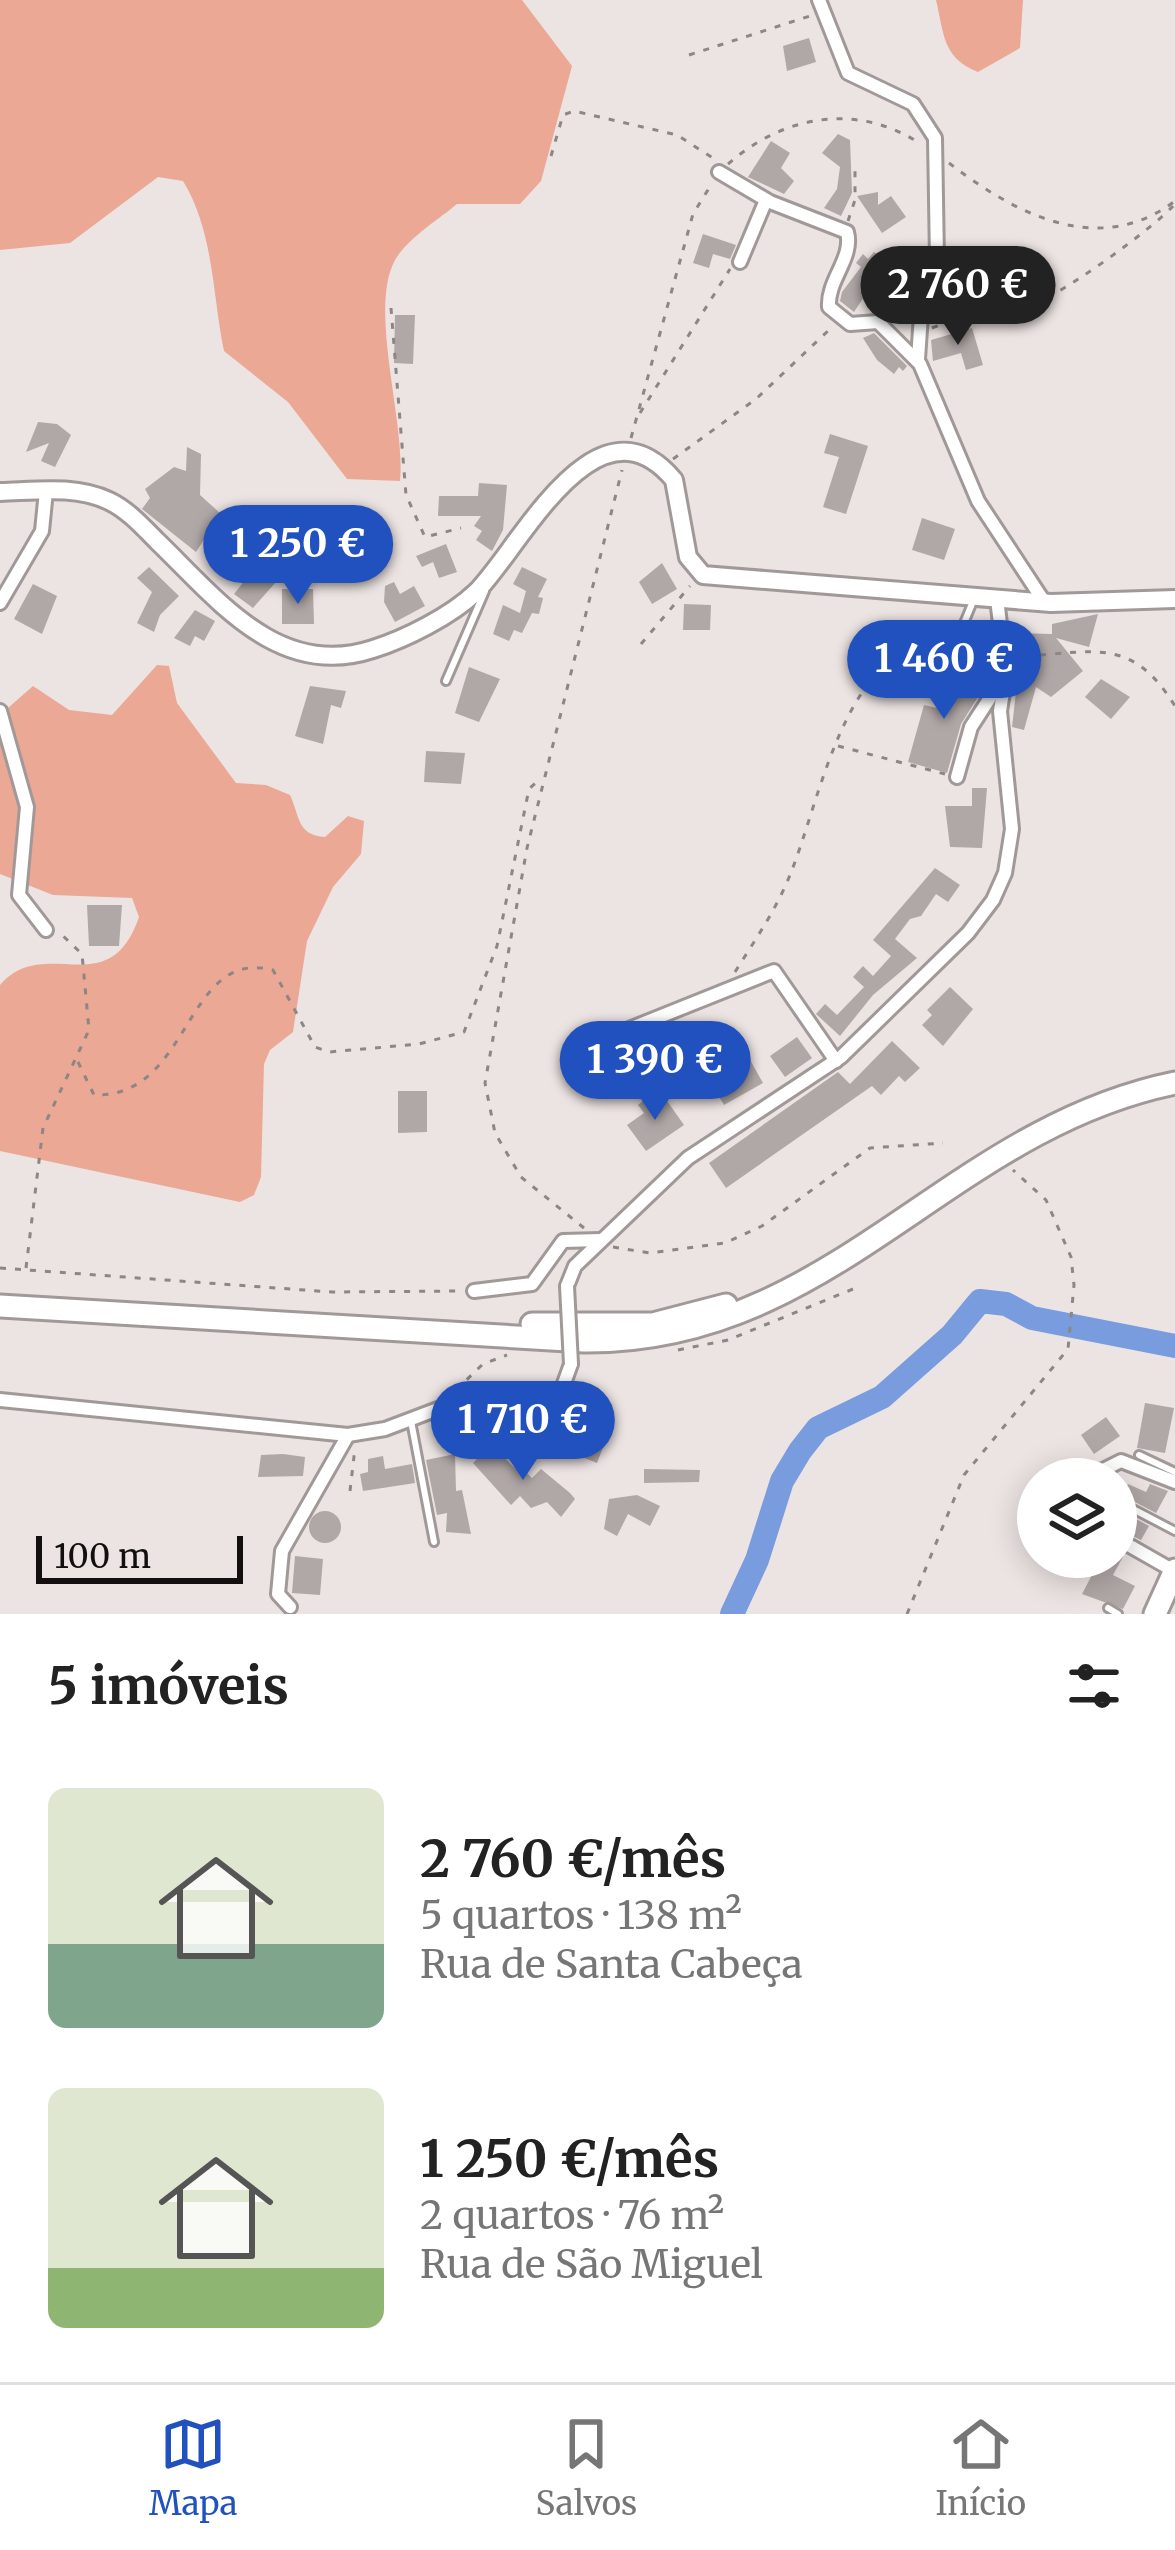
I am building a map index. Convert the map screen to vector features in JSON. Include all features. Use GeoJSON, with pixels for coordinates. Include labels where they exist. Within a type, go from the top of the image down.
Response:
{"type":"FeatureCollection","features":[{"type":"Feature","properties":{"kind":"main road"},"geometry":{"type":"LineString","coordinates":[[0,1293],[485,1322],[612,1326],[671,1322],[740,1300],[805,1267],[1040,1116],[1085,1095],[1175,1069]]}},
{"type":"Feature","properties":{"kind":"main road"},"geometry":{"type":"LineString","coordinates":[[0,1306],[584,1341],[678,1335],[797,1288],[1050,1126],[1130,1094],[1175,1083]]}},
{"type":"Feature","properties":{"kind":"main road"},"geometry":{"type":"LineString","coordinates":[[1155,1614],[1175,1570]]}},
{"type":"Feature","properties":{"kind":"street"},"geometry":{"type":"LineString","coordinates":[[821,6],[848,73],[915,106],[931,129],[937,154],[938,254],[917,360]]}},
{"type":"Feature","properties":{"kind":"street"},"geometry":{"type":"LineString","coordinates":[[722,169],[766,200],[847,235],[828,298],[841,318],[852,325],[875,321],[917,360],[975,496],[1046,603]]}},
{"type":"Feature","properties":{"kind":"street"},"geometry":{"type":"LineString","coordinates":[[740,262],[766,200]]}},
{"type":"Feature","properties":{"kind":"street"},"geometry":{"type":"LineString","coordinates":[[0,492],[82,493],[115,504],[256,635],[305,655],[347,656],[388,644],[459,604],[484,583],[555,489],[590,465],[621,455],[661,467],[679,490],[688,557],[703,574],[1046,603],[1175,599]]}},
{"type":"Feature","properties":{"kind":"street"},"geometry":{"type":"LineString","coordinates":[[0,603],[42,530],[46,491]]}},
{"type":"Feature","properties":{"kind":"street"},"geometry":{"type":"LineString","coordinates":[[0,1400],[353,1435],[411,1421],[451,1404],[544,1400],[566,1385],[571,1364],[567,1286],[574,1268],[688,1157],[836,1061],[973,928],[1003,880],[1012,829],[1000,716],[1006,674],[1005,600],[1023,569]]}},
{"type":"Feature","properties":{"kind":"street"},"geometry":{"type":"LineString","coordinates":[[957,777],[971,727],[1006,674]]}},
{"type":"Feature","properties":{"kind":"street"},"geometry":{"type":"LineString","coordinates":[[0,711],[27,807],[19,896],[46,929]]}},
{"type":"Feature","properties":{"kind":"street"},"geometry":{"type":"LineString","coordinates":[[614,1035],[777,972],[836,1061]]}},
{"type":"Feature","properties":{"kind":"street"},"geometry":{"type":"LineString","coordinates":[[474,1291],[532,1284],[563,1241],[601,1240]]}},
{"type":"Feature","properties":{"kind":"street"},"geometry":{"type":"LineString","coordinates":[[290,1607],[278,1594],[277,1564],[353,1435]]}},
{"type":"Feature","properties":{"kind":"street"},"geometry":{"type":"LineString","coordinates":[[1137,1467],[1175,1482]]}},
{"type":"Feature","properties":{"kind":"street"},"geometry":{"type":"LineString","coordinates":[[1137,1549],[1175,1570]]}},
{"type":"Feature","properties":{"kind":"lane"},"geometry":{"type":"LineString","coordinates":[[892,334],[919,334]]}},
{"type":"Feature","properties":{"kind":"lane"},"geometry":{"type":"LineString","coordinates":[[446,681],[483,602],[484,583]]}},
{"type":"Feature","properties":{"kind":"lane"},"geometry":{"type":"LineString","coordinates":[[959,636],[974,597]]}},
{"type":"Feature","properties":{"kind":"lane"},"geometry":{"type":"LineString","coordinates":[[411,1421],[434,1542]]}},
{"type":"Feature","properties":{"kind":"lane"},"geometry":{"type":"LineString","coordinates":[[1139,1455],[1175,1472]]}},
{"type":"Feature","properties":{"kind":"lane"},"geometry":{"type":"LineString","coordinates":[[1137,1511],[1175,1531]]}},
{"type":"Feature","properties":{"kind":"lane"},"geometry":{"type":"LineString","coordinates":[[1108,1608],[1118,1614]]}},
{"type":"Feature","properties":{"kind":"path"},"geometry":{"type":"LineString","coordinates":[[689,55],[821,6]]}},
{"type":"Feature","properties":{"kind":"path"},"geometry":{"type":"LineString","coordinates":[[551,157],[563,115],[578,111],[677,136],[722,169]]}},
{"type":"Feature","properties":{"kind":"path"},"geometry":{"type":"LineString","coordinates":[[937,154],[1006,205],[1053,224],[1113,229],[1175,202]]}},
{"type":"Feature","properties":{"kind":"path"},"geometry":{"type":"LineString","coordinates":[[847,235],[855,200],[854,165]]}},
{"type":"Feature","properties":{"kind":"path"},"geometry":{"type":"LineString","coordinates":[[919,334],[960,316],[1055,297],[1075,277],[1155,226],[1175,202]]}},
{"type":"Feature","properties":{"kind":"path"},"geometry":{"type":"LineString","coordinates":[[636,420],[719,279],[740,262]]}},
{"type":"Feature","properties":{"kind":"path"},"geometry":{"type":"LineString","coordinates":[[391,308],[407,497],[424,537],[461,527]]}},
{"type":"Feature","properties":{"kind":"path"},"geometry":{"type":"LineString","coordinates":[[661,467],[746,408],[841,318]]}},
{"type":"Feature","properties":{"kind":"path"},"geometry":{"type":"LineString","coordinates":[[621,455],[544,776],[485,1083],[495,1133],[521,1177],[601,1240],[643,1253],[718,1245],[763,1226],[864,1150],[897,1142],[943,1143]]}},
{"type":"Feature","properties":{"kind":"path"},"geometry":{"type":"LineString","coordinates":[[641,644],[703,574]]}},
{"type":"Feature","properties":{"kind":"path"},"geometry":{"type":"LineString","coordinates":[[725,989],[782,893],[836,745],[855,707],[896,652],[917,639],[959,636]]}},
{"type":"Feature","properties":{"kind":"path"},"geometry":{"type":"LineString","coordinates":[[1025,656],[1121,653],[1148,668],[1175,706]]}},
{"type":"Feature","properties":{"kind":"path"},"geometry":{"type":"LineString","coordinates":[[836,745],[957,777]]}},
{"type":"Feature","properties":{"kind":"path"},"geometry":{"type":"LineString","coordinates":[[78,1062],[94,1094],[116,1095],[146,1084],[222,976],[249,964],[273,970],[315,1046],[329,1052],[418,1044],[464,1032],[497,946],[530,788],[544,776]]}},
{"type":"Feature","properties":{"kind":"path"},"geometry":{"type":"LineString","coordinates":[[26,1270],[44,1128],[89,1030],[82,954],[64,935]]}},
{"type":"Feature","properties":{"kind":"path"},"geometry":{"type":"LineString","coordinates":[[907,1614],[964,1474],[1059,1364],[1070,1340],[1072,1264],[1057,1221],[1038,1190],[1010,1169]]}},
{"type":"Feature","properties":{"kind":"path"},"geometry":{"type":"LineString","coordinates":[[0,1268],[332,1292],[474,1291]]}},
{"type":"Feature","properties":{"kind":"path"},"geometry":{"type":"LineString","coordinates":[[350,1491],[353,1435]]}},
{"type":"Feature","properties":{"kind":"shaded area"},"geometry":{"type":"Polygon","coordinates":[[[0,0],[522,0],[572,66],[541,181],[520,204],[457,204],[415,237],[395,260],[385,307],[400,481],[347,479],[288,402],[224,351],[201,221],[183,181],[158,177],[70,243],[0,250],[0,0]]]}},
{"type":"Feature","properties":{"kind":"shaded area"},"geometry":{"type":"Polygon","coordinates":[[[936,0],[1023,0],[1020,48],[978,72],[966,66],[946,43],[936,0]]]}},
{"type":"Feature","properties":{"kind":"shaded area"},"geometry":{"type":"Polygon","coordinates":[[[157,665],[169,666],[177,703],[236,783],[266,785],[290,795],[301,824],[316,836],[325,837],[348,816],[364,821],[361,854],[333,887],[307,941],[293,1032],[270,1050],[264,1064],[261,1177],[254,1195],[240,1202],[0,1151],[0,985],[36,965],[94,963],[111,957],[126,943],[139,917],[132,898],[53,895],[0,874],[0,715],[33,686],[69,710],[112,715],[157,665]]]}},
{"type":"Feature","properties":{"kind":"building"},"geometry":{"type":"Polygon","coordinates":[[[809,38],[816,62],[787,71],[783,46],[809,38]]]}},
{"type":"Feature","properties":{"kind":"building"},"geometry":{"type":"Polygon","coordinates":[[[838,134],[850,140],[852,193],[841,216],[824,208],[837,189],[840,167],[822,153],[838,134]]]}},
{"type":"Feature","properties":{"kind":"building"},"geometry":{"type":"Polygon","coordinates":[[[771,141],[790,153],[781,168],[794,181],[784,194],[748,177],[771,141]]]}},
{"type":"Feature","properties":{"kind":"building"},"geometry":{"type":"Polygon","coordinates":[[[878,192],[878,205],[891,196],[906,217],[882,233],[857,196],[878,192]]]}},
{"type":"Feature","properties":{"kind":"building"},"geometry":{"type":"Polygon","coordinates":[[[703,234],[736,245],[730,259],[713,254],[709,268],[693,263],[703,234]]]}},
{"type":"Feature","properties":{"kind":"building"},"geometry":{"type":"Polygon","coordinates":[[[874,252],[887,262],[854,312],[840,301],[842,292],[861,267],[856,263],[863,254],[868,259],[874,252]]]}},
{"type":"Feature","properties":{"kind":"building"},"geometry":{"type":"Polygon","coordinates":[[[395,315],[415,315],[413,364],[394,363],[395,315]]]}},
{"type":"Feature","properties":{"kind":"building"},"geometry":{"type":"Polygon","coordinates":[[[972,328],[983,365],[966,370],[961,353],[933,361],[931,340],[972,328]]]}},
{"type":"Feature","properties":{"kind":"building"},"geometry":{"type":"Polygon","coordinates":[[[874,333],[907,366],[903,371],[899,367],[894,374],[877,360],[863,338],[874,333]]]}},
{"type":"Feature","properties":{"kind":"building"},"geometry":{"type":"Polygon","coordinates":[[[38,422],[57,424],[71,435],[55,467],[41,461],[49,443],[26,452],[38,422]]]}},
{"type":"Feature","properties":{"kind":"building"},"geometry":{"type":"Polygon","coordinates":[[[830,434],[868,446],[846,514],[823,507],[839,457],[824,453],[830,434]]]}},
{"type":"Feature","properties":{"kind":"building"},"geometry":{"type":"Polygon","coordinates":[[[187,447],[201,454],[200,495],[221,514],[196,552],[142,509],[150,498],[145,489],[174,467],[186,471],[187,447]]]}},
{"type":"Feature","properties":{"kind":"building"},"geometry":{"type":"Polygon","coordinates":[[[479,483],[507,485],[503,530],[492,551],[476,540],[482,531],[474,526],[481,516],[438,516],[439,496],[478,496],[479,483]]]}},
{"type":"Feature","properties":{"kind":"building"},"geometry":{"type":"Polygon","coordinates":[[[922,518],[955,529],[944,560],[912,550],[922,518]]]}},
{"type":"Feature","properties":{"kind":"building"},"geometry":{"type":"Polygon","coordinates":[[[446,544],[457,572],[439,578],[433,562],[422,567],[416,556],[446,544]]]}},
{"type":"Feature","properties":{"kind":"building"},"geometry":{"type":"Polygon","coordinates":[[[662,563],[677,589],[652,604],[639,582],[662,563]]]}},
{"type":"Feature","properties":{"kind":"building"},"geometry":{"type":"Polygon","coordinates":[[[256,566],[276,582],[253,608],[234,594],[256,566]]]}},
{"type":"Feature","properties":{"kind":"building"},"geometry":{"type":"Polygon","coordinates":[[[149,567],[179,596],[160,615],[154,632],[137,623],[152,592],[137,578],[149,567]]]}},
{"type":"Feature","properties":{"kind":"building"},"geometry":{"type":"Polygon","coordinates":[[[522,567],[547,579],[538,597],[543,598],[539,614],[532,613],[522,633],[514,630],[509,641],[493,634],[503,605],[520,613],[526,591],[513,584],[522,567]]]}},
{"type":"Feature","properties":{"kind":"building"},"geometry":{"type":"Polygon","coordinates":[[[394,582],[400,594],[414,586],[425,606],[395,622],[384,602],[385,586],[394,582]]]}},
{"type":"Feature","properties":{"kind":"building"},"geometry":{"type":"Polygon","coordinates":[[[33,584],[57,596],[42,634],[14,619],[33,584]]]}},
{"type":"Feature","properties":{"kind":"building"},"geometry":{"type":"Polygon","coordinates":[[[282,589],[313,589],[314,624],[282,624],[282,589]]]}},
{"type":"Feature","properties":{"kind":"building"},"geometry":{"type":"Polygon","coordinates":[[[684,604],[711,605],[710,630],[683,630],[684,604]]]}},
{"type":"Feature","properties":{"kind":"building"},"geometry":{"type":"Polygon","coordinates":[[[195,610],[215,621],[204,641],[195,636],[190,646],[174,638],[195,610]]]}},
{"type":"Feature","properties":{"kind":"building"},"geometry":{"type":"Polygon","coordinates":[[[1098,614],[1089,647],[1056,638],[1083,671],[1051,697],[1036,687],[1024,730],[1012,727],[1017,683],[1012,633],[1052,634],[1052,624],[1098,614]]]}},
{"type":"Feature","properties":{"kind":"building"},"geometry":{"type":"Polygon","coordinates":[[[954,664],[978,675],[972,695],[978,697],[961,724],[947,773],[908,762],[924,705],[937,708],[954,664]]]}},
{"type":"Feature","properties":{"kind":"building"},"geometry":{"type":"Polygon","coordinates":[[[469,667],[500,679],[479,722],[455,713],[469,667]]]}},
{"type":"Feature","properties":{"kind":"building"},"geometry":{"type":"Polygon","coordinates":[[[1101,679],[1130,697],[1111,719],[1085,697],[1101,679]]]}},
{"type":"Feature","properties":{"kind":"building"},"geometry":{"type":"Polygon","coordinates":[[[310,686],[346,691],[341,708],[331,705],[323,744],[295,736],[310,686]]]}},
{"type":"Feature","properties":{"kind":"building"},"geometry":{"type":"Polygon","coordinates":[[[426,751],[465,753],[461,784],[424,782],[426,751]]]}},
{"type":"Feature","properties":{"kind":"building"},"geometry":{"type":"Polygon","coordinates":[[[972,788],[987,788],[982,848],[950,847],[945,806],[972,806],[972,788]]]}},
{"type":"Feature","properties":{"kind":"building"},"geometry":{"type":"Polygon","coordinates":[[[935,868],[960,885],[948,902],[936,894],[921,916],[910,919],[895,939],[917,958],[873,995],[840,1036],[816,1014],[825,1004],[837,1015],[864,987],[853,977],[863,966],[873,976],[891,956],[873,940],[935,868]]]}},
{"type":"Feature","properties":{"kind":"building"},"geometry":{"type":"Polygon","coordinates":[[[87,905],[122,905],[119,946],[89,946],[87,905]]]}},
{"type":"Feature","properties":{"kind":"building"},"geometry":{"type":"Polygon","coordinates":[[[950,987],[973,1009],[943,1046],[922,1025],[932,1015],[927,1010],[950,987]]]}},
{"type":"Feature","properties":{"kind":"building"},"geometry":{"type":"Polygon","coordinates":[[[797,1037],[812,1058],[785,1077],[770,1056],[797,1037]]]}},
{"type":"Feature","properties":{"kind":"building"},"geometry":{"type":"Polygon","coordinates":[[[892,1041],[920,1068],[905,1082],[899,1076],[881,1095],[872,1086],[726,1188],[709,1163],[838,1072],[850,1084],[892,1041]]]}},
{"type":"Feature","properties":{"kind":"building"},"geometry":{"type":"Polygon","coordinates":[[[749,1058],[763,1083],[724,1105],[709,1080],[749,1058]]]}},
{"type":"Feature","properties":{"kind":"building"},"geometry":{"type":"Polygon","coordinates":[[[398,1091],[427,1091],[427,1132],[398,1133],[398,1091]]]}},
{"type":"Feature","properties":{"kind":"building"},"geometry":{"type":"Polygon","coordinates":[[[651,1095],[657,1104],[665,1098],[684,1125],[646,1151],[627,1125],[644,1113],[638,1105],[651,1095]]]}},
{"type":"Feature","properties":{"kind":"building"},"geometry":{"type":"Polygon","coordinates":[[[1145,1403],[1174,1408],[1165,1453],[1137,1448],[1145,1403]]]}},
{"type":"Feature","properties":{"kind":"building"},"geometry":{"type":"Polygon","coordinates":[[[1106,1417],[1120,1436],[1094,1454],[1081,1435],[1106,1417]]]}},
{"type":"Feature","properties":{"kind":"building"},"geometry":{"type":"Polygon","coordinates":[[[589,1418],[611,1427],[597,1463],[572,1453],[589,1418]]]}},
{"type":"Feature","properties":{"kind":"building"},"geometry":{"type":"Polygon","coordinates":[[[491,1445],[519,1472],[523,1469],[532,1478],[541,1469],[570,1493],[575,1499],[561,1517],[547,1502],[531,1508],[520,1496],[511,1505],[473,1463],[491,1445]]]}},
{"type":"Feature","properties":{"kind":"building"},"geometry":{"type":"Polygon","coordinates":[[[455,1454],[456,1491],[462,1490],[471,1534],[446,1532],[447,1513],[437,1515],[426,1460],[455,1454]]]}},
{"type":"Feature","properties":{"kind":"building"},"geometry":{"type":"Polygon","coordinates":[[[261,1455],[305,1457],[303,1476],[258,1477],[261,1455]]]}},
{"type":"Feature","properties":{"kind":"building"},"geometry":{"type":"Polygon","coordinates":[[[383,1456],[385,1469],[412,1464],[415,1483],[363,1491],[360,1474],[368,1472],[368,1459],[383,1456]]]}},
{"type":"Feature","properties":{"kind":"building"},"geometry":{"type":"Polygon","coordinates":[[[644,1469],[700,1470],[699,1482],[644,1483],[644,1469]]]}},
{"type":"Feature","properties":{"kind":"building"},"geometry":{"type":"Polygon","coordinates":[[[1150,1484],[1168,1491],[1156,1513],[1137,1503],[1137,1488],[1146,1492],[1150,1484]]]}},
{"type":"Feature","properties":{"kind":"building"},"geometry":{"type":"Polygon","coordinates":[[[637,1495],[660,1506],[650,1526],[628,1514],[617,1536],[604,1529],[609,1499],[637,1495]]]}},
{"type":"Feature","properties":{"kind":"building"},"geometry":{"type":"Polygon","coordinates":[[[325,1511],[336,1516],[341,1527],[336,1538],[325,1543],[314,1538],[309,1527],[314,1516],[325,1511]]]}},
{"type":"Feature","properties":{"kind":"building"},"geometry":{"type":"Polygon","coordinates":[[[1137,1519],[1149,1526],[1141,1540],[1137,1538],[1137,1519]]]}},
{"type":"Feature","properties":{"kind":"building"},"geometry":{"type":"Polygon","coordinates":[[[295,1556],[323,1559],[320,1595],[292,1593],[295,1556]]]}},
{"type":"Feature","properties":{"kind":"building"},"geometry":{"type":"Polygon","coordinates":[[[1090,1578],[1119,1578],[1135,1586],[1123,1609],[1082,1594],[1090,1578]]]}},
{"type":"Feature","properties":{"kind":"waterway"},"geometry":{"type":"LineString","coordinates":[[732,1614],[757,1560],[782,1481],[818,1428],[882,1397],[952,1335],[980,1301],[1006,1304],[1032,1318],[1175,1346]]}}]}
